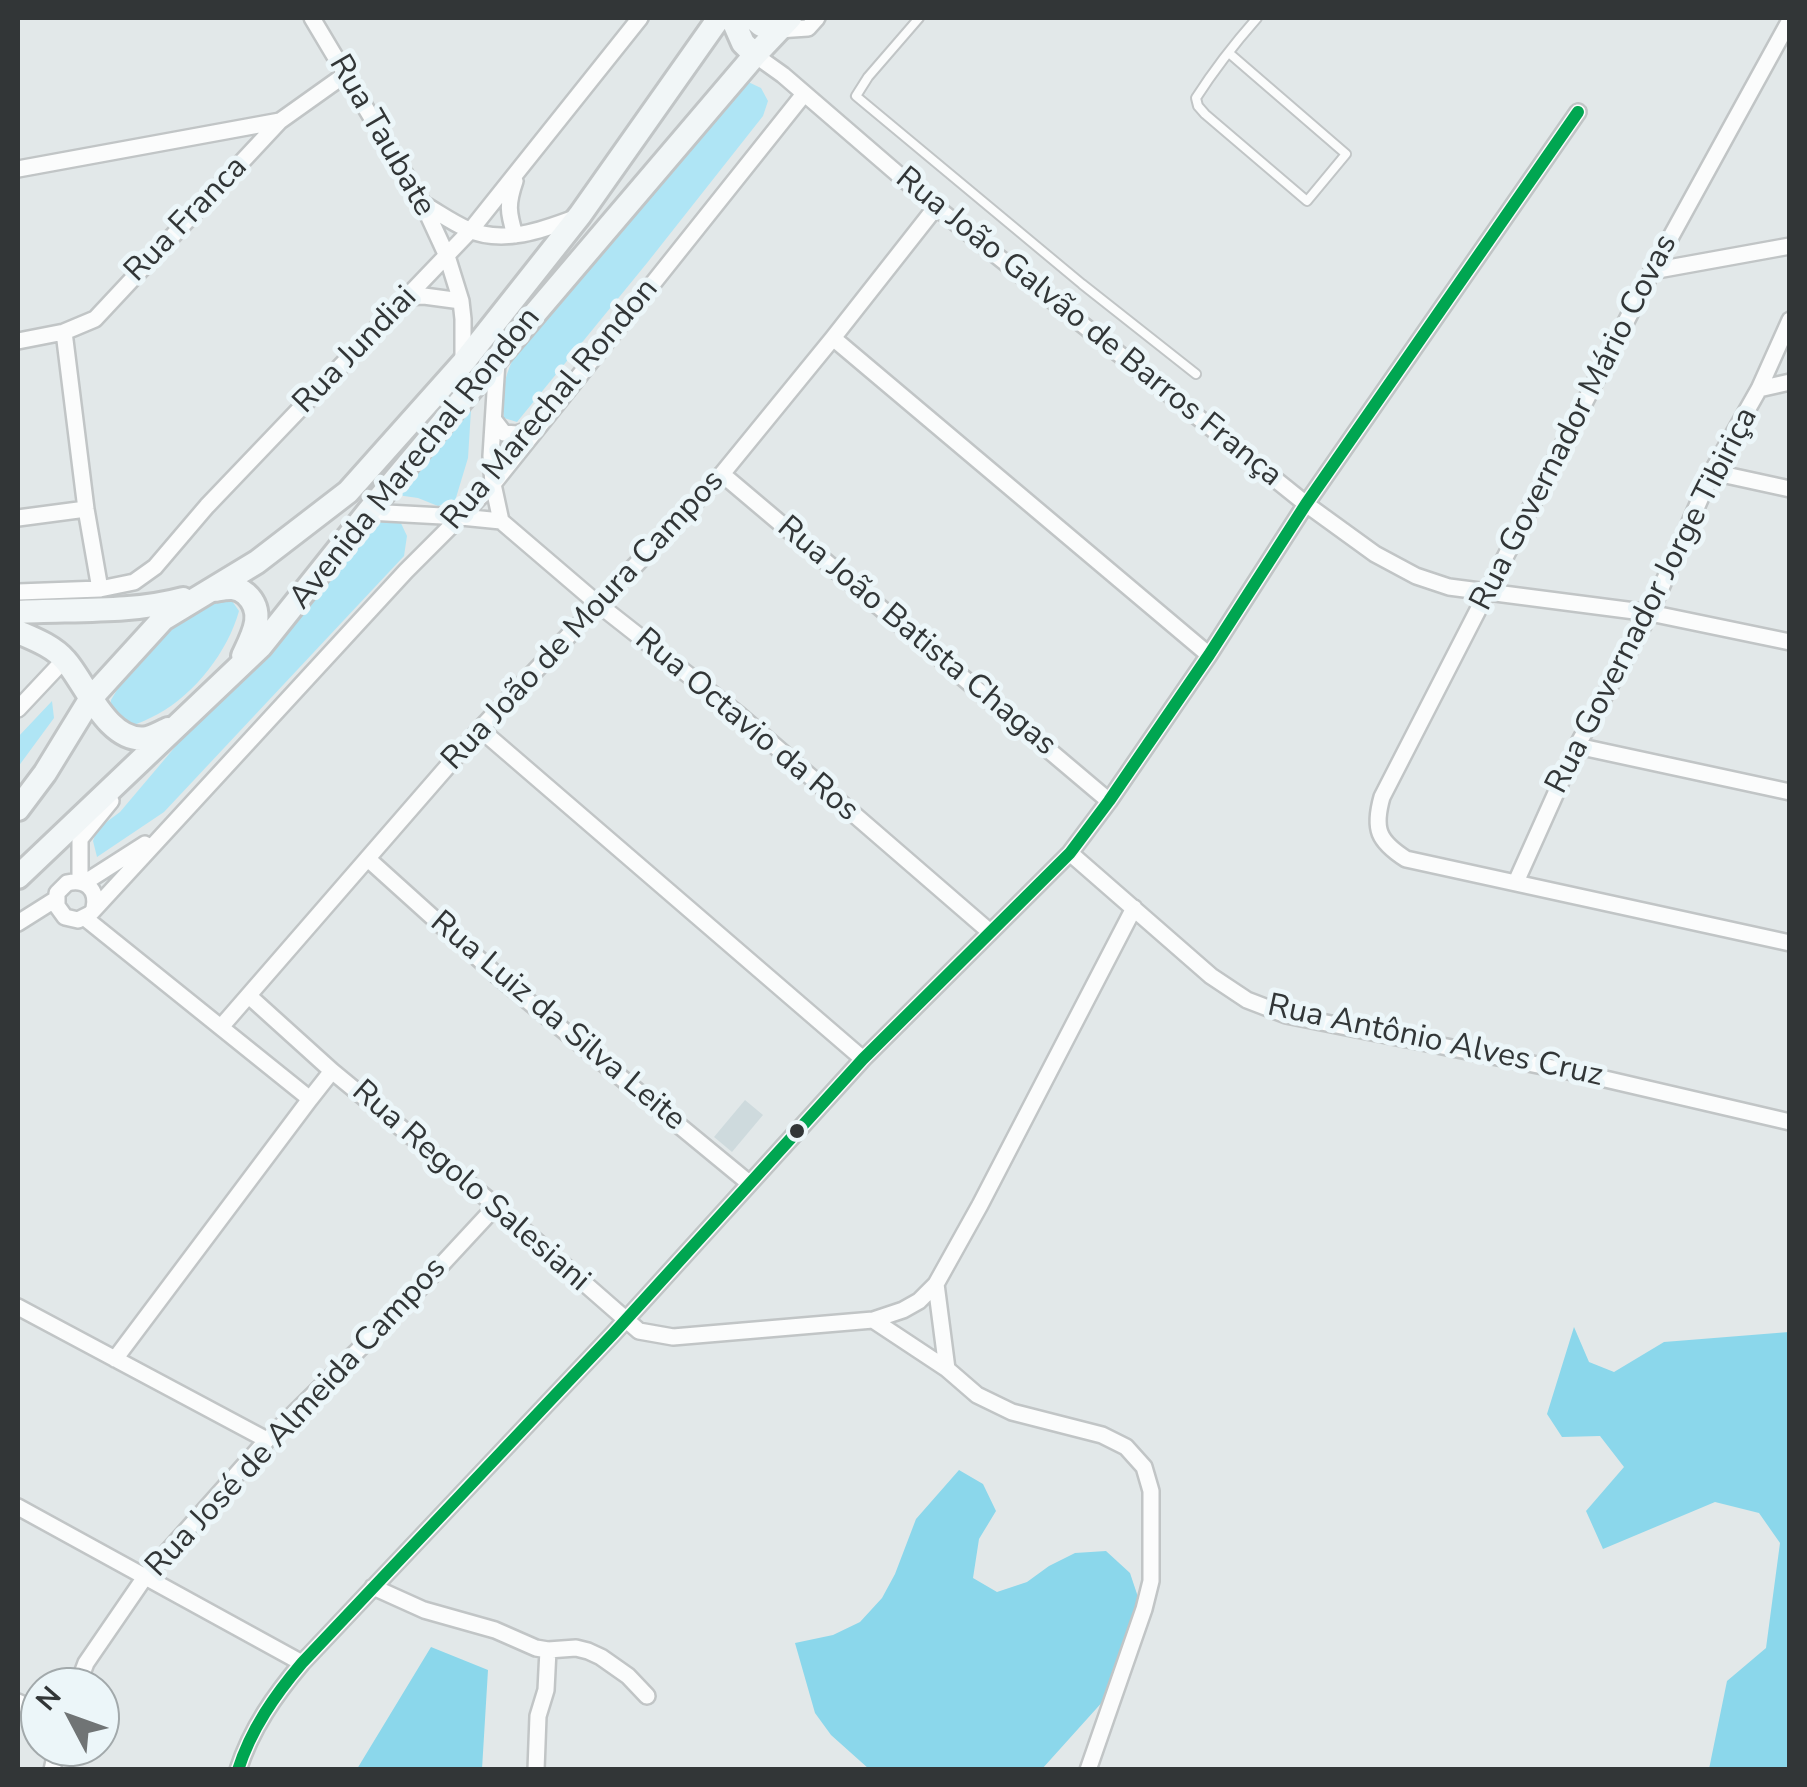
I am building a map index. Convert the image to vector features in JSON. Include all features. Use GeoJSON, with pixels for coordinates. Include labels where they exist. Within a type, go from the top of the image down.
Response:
{"type":"FeatureCollection","features":[{"type":"Feature","properties":{"kind":"main road","name":"Avenida Marechal Rondon"},"geometry":{"type":"LineString","coordinates":[[18,809],[91,698],[163,619],[257,562],[348,492],[463,364],[580,215],[718,18]]}},
{"type":"Feature","properties":{"kind":"main road"},"geometry":{"type":"LineString","coordinates":[[732,18],[743,43],[754,55]]}},
{"type":"Feature","properties":{"kind":"main road"},"geometry":{"type":"LineString","coordinates":[[753,18],[761,25],[784,24]]}},
{"type":"Feature","properties":{"kind":"main road","name":"Avenida Marechal Rondon"},"geometry":{"type":"LineString","coordinates":[[18,877],[181,724],[286,618],[368,512],[497,358],[784,24]]}},
{"type":"Feature","properties":{"kind":"main road"},"geometry":{"type":"LineString","coordinates":[[18,612],[154,606],[228,587],[240,589],[256,605],[258,614],[238,668]]}},
{"type":"Feature","properties":{"kind":"main road"},"geometry":{"type":"LineString","coordinates":[[18,632],[47,645],[65,659],[105,718],[118,730],[146,739],[181,724]]}},
{"type":"Feature","properties":{"kind":"street","name":"Rua Taubate"},"geometry":{"type":"LineString","coordinates":[[312,18],[423,204],[447,256],[464,319],[463,364]]}},
{"type":"Feature","properties":{"kind":"street","name":"Rua Jundiai"},"geometry":{"type":"LineString","coordinates":[[18,592],[100,589],[134,582],[155,567],[470,230],[640,18]]}},
{"type":"Feature","properties":{"kind":"street"},"geometry":{"type":"LineString","coordinates":[[784,24],[808,28],[816,18]]}},
{"type":"Feature","properties":{"kind":"street","name":"Rua Governador Mário Covas"},"geometry":{"type":"LineString","coordinates":[[1516,882],[1406,859],[1389,848],[1378,832],[1382,797],[1652,270],[1790,20]]}},
{"type":"Feature","properties":{"kind":"street","name":"Rua João Galvão de Barros França"},"geometry":{"type":"LineString","coordinates":[[754,55],[936,208],[1306,504],[1375,554],[1416,576],[1449,586],[1650,614],[1790,642]]}},
{"type":"Feature","properties":{"kind":"street","name":"Rua Franca"},"geometry":{"type":"LineString","coordinates":[[18,341],[64,332],[95,319],[280,121],[346,74]]}},
{"type":"Feature","properties":{"kind":"street","name":"Rua Marechal Rondon"},"geometry":{"type":"LineString","coordinates":[[89,913],[406,571],[493,484],[804,94]]}},
{"type":"Feature","properties":{"kind":"street"},"geometry":{"type":"LineString","coordinates":[[238,1770],[260,1720],[278,1690],[302,1663],[625,1321],[863,1060],[1070,853],[1578,112]]}},
{"type":"Feature","properties":{"kind":"street"},"geometry":{"type":"LineString","coordinates":[[18,170],[280,121]]}},
{"type":"Feature","properties":{"kind":"street"},"geometry":{"type":"LineString","coordinates":[[515,235],[508,200],[518,171]]}},
{"type":"Feature","properties":{"kind":"street"},"geometry":{"type":"LineString","coordinates":[[423,204],[470,230],[491,236],[541,231],[580,215]]}},
{"type":"Feature","properties":{"kind":"street","name":"Rua João de Moura Campos"},"geometry":{"type":"LineString","coordinates":[[222,1027],[480,729],[722,474],[936,208]]}},
{"type":"Feature","properties":{"kind":"street"},"geometry":{"type":"LineString","coordinates":[[1652,270],[1790,246]]}},
{"type":"Feature","properties":{"kind":"street"},"geometry":{"type":"LineString","coordinates":[[406,298],[461,301]]}},
{"type":"Feature","properties":{"kind":"street","name":"Rua Governador Jorge Tibiriça"},"geometry":{"type":"LineString","coordinates":[[1516,882],[1578,746],[1650,614],[1712,472],[1759,389],[1790,320]]}},
{"type":"Feature","properties":{"kind":"street"},"geometry":{"type":"LineString","coordinates":[[64,332],[100,589]]}},
{"type":"Feature","properties":{"kind":"street"},"geometry":{"type":"LineString","coordinates":[[834,338],[1209,655]]}},
{"type":"Feature","properties":{"kind":"street"},"geometry":{"type":"LineString","coordinates":[[368,512],[501,521],[491,456],[497,358]]}},
{"type":"Feature","properties":{"kind":"street"},"geometry":{"type":"LineString","coordinates":[[1759,389],[1790,382]]}},
{"type":"Feature","properties":{"kind":"street"},"geometry":{"type":"LineString","coordinates":[[494,420],[504,433],[517,434],[539,426]]}},
{"type":"Feature","properties":{"kind":"street"},"geometry":{"type":"LineString","coordinates":[[1712,472],[1790,489]]}},
{"type":"Feature","properties":{"kind":"street","name":"Rua João Batista Chagas"},"geometry":{"type":"LineString","coordinates":[[722,474],[1109,801]]}},
{"type":"Feature","properties":{"kind":"street"},"geometry":{"type":"LineString","coordinates":[[18,518],[86,508]]}},
{"type":"Feature","properties":{"kind":"street","name":"Rua Octavio da Ros"},"geometry":{"type":"LineString","coordinates":[[501,521],[598,604],[738,714],[990,932]]}},
{"type":"Feature","properties":{"kind":"street"},"geometry":{"type":"LineString","coordinates":[[18,708],[65,659]]}},
{"type":"Feature","properties":{"kind":"street"},"geometry":{"type":"LineString","coordinates":[[480,729],[863,1060]]}},
{"type":"Feature","properties":{"kind":"street"},"geometry":{"type":"LineString","coordinates":[[1578,746],[1790,792]]}},
{"type":"Feature","properties":{"kind":"street"},"geometry":{"type":"LineString","coordinates":[[82,882],[80,839],[137,764]]}},
{"type":"Feature","properties":{"kind":"street"},"geometry":{"type":"LineString","coordinates":[[82,882],[95,896],[89,913],[78,920],[65,917],[56,899],[66,883],[82,882],[162,835]]}},
{"type":"Feature","properties":{"kind":"street","name":"Rua Antônio Alves Cruz"},"geometry":{"type":"LineString","coordinates":[[1070,853],[1211,976],[1247,1000],[1286,1015],[1588,1075],[1790,1122]]}},
{"type":"Feature","properties":{"kind":"street","name":"Rua Luiz da Silva Leite"},"geometry":{"type":"LineString","coordinates":[[368,859],[500,978],[749,1183]]}},
{"type":"Feature","properties":{"kind":"street"},"geometry":{"type":"LineString","coordinates":[[1516,882],[1790,943]]}},
{"type":"Feature","properties":{"kind":"street"},"geometry":{"type":"LineString","coordinates":[[18,923],[56,899]]}},
{"type":"Feature","properties":{"kind":"street"},"geometry":{"type":"LineString","coordinates":[[625,1321],[639,1331],[673,1338],[873,1320],[919,1300],[936,1284],[980,1205],[1134,908]]}},
{"type":"Feature","properties":{"kind":"street","name":"Rua Regolo Salesiani"},"geometry":{"type":"LineString","coordinates":[[89,913],[310,1099],[332,1070],[496,1206],[625,1321]]}},
{"type":"Feature","properties":{"kind":"street"},"geometry":{"type":"LineString","coordinates":[[249,996],[332,1070]]}},
{"type":"Feature","properties":{"kind":"street"},"geometry":{"type":"LineString","coordinates":[[114,1358],[310,1099]]}},
{"type":"Feature","properties":{"kind":"street","name":"Rua José de Almeida Campos"},"geometry":{"type":"LineString","coordinates":[[84,1667],[145,1576],[267,1440],[407,1302],[496,1206]]}},
{"type":"Feature","properties":{"kind":"street"},"geometry":{"type":"LineString","coordinates":[[936,1284],[946,1368]]}},
{"type":"Feature","properties":{"kind":"street"},"geometry":{"type":"LineString","coordinates":[[18,1308],[267,1440]]}},
{"type":"Feature","properties":{"kind":"street"},"geometry":{"type":"LineString","coordinates":[[873,1320],[946,1368],[977,1395],[1012,1412],[1102,1435],[1126,1447],[1144,1467],[1151,1491],[1151,1582],[1088,1770]]}},
{"type":"Feature","properties":{"kind":"street"},"geometry":{"type":"LineString","coordinates":[[18,1507],[302,1663]]}},
{"type":"Feature","properties":{"kind":"street"},"geometry":{"type":"LineString","coordinates":[[373,1586],[424,1610],[548,1650],[588,1650],[628,1676],[646,1696]]}},
{"type":"Feature","properties":{"kind":"street"},"geometry":{"type":"LineString","coordinates":[[536,1770],[538,1716],[546,1690],[548,1650]]}},
{"type":"Feature","properties":{"kind":"lane"},"geometry":{"type":"LineString","coordinates":[[919,18],[856,96],[1196,374]]}},
{"type":"Feature","properties":{"kind":"lane"},"geometry":{"type":"LineString","coordinates":[[1229,53],[1346,154],[1308,201],[1198,106],[1196,98],[1229,53],[1257,18]]}},
{"type":"Feature","properties":{"kind":"shaded area"},"geometry":{"type":"Polygon","coordinates":[[[744,80],[761,88],[768,101],[763,116],[517,422],[504,418],[505,383],[518,349],[744,80]]]}},
{"type":"Feature","properties":{"kind":"shaded area"},"geometry":{"type":"Polygon","coordinates":[[[471,410],[468,458],[455,501],[438,506],[397,495],[471,410]]]}},
{"type":"Feature","properties":{"kind":"shaded area"},"geometry":{"type":"Polygon","coordinates":[[[377,517],[399,519],[407,536],[404,556],[164,812],[97,857],[93,841],[97,829],[120,812],[175,747],[190,723],[377,517]]]}},
{"type":"Feature","properties":{"kind":"shaded area"},"geometry":{"type":"Polygon","coordinates":[[[221,597],[232,601],[239,611],[227,641],[197,683],[155,716],[129,727],[110,716],[111,700],[134,661],[175,620],[221,597]]]}},
{"type":"Feature","properties":{"kind":"shaded area"},"geometry":{"type":"Polygon","coordinates":[[[52,701],[54,718],[18,767],[18,737],[52,701]]]}},
{"type":"Feature","properties":{"kind":"shaded area"},"geometry":{"type":"Polygon","coordinates":[[[745,1100],[763,1115],[732,1152],[714,1137],[745,1100]]]}},
{"type":"Feature","properties":{"kind":"shaded area"},"geometry":{"type":"Polygon","coordinates":[[[1574,1327],[1589,1362],[1614,1372],[1664,1342],[1789,1332],[1789,1769],[1709,1769],[1727,1681],[1766,1648],[1780,1543],[1759,1513],[1715,1502],[1603,1549],[1586,1511],[1624,1467],[1600,1436],[1562,1437],[1547,1414],[1574,1327]]]}},
{"type":"Feature","properties":{"kind":"shaded area"},"geometry":{"type":"Polygon","coordinates":[[[959,1470],[983,1484],[996,1511],[979,1539],[973,1578],[997,1592],[1027,1582],[1075,1553],[1106,1551],[1130,1573],[1140,1603],[1132,1669],[1042,1769],[869,1769],[831,1735],[815,1713],[795,1643],[833,1635],[860,1622],[882,1598],[916,1519],[959,1470]]]}},
{"type":"Feature","properties":{"kind":"shaded area"},"geometry":{"type":"Polygon","coordinates":[[[431,1647],[488,1670],[482,1769],[357,1769],[431,1647]]]}},
{"type":"Feature","properties":{"kind":"transit line"},"geometry":{"type":"LineString","coordinates":[[238,1770],[265,1713],[302,1663],[613,1334],[863,1059],[1070,853],[1578,112]]}}]}
